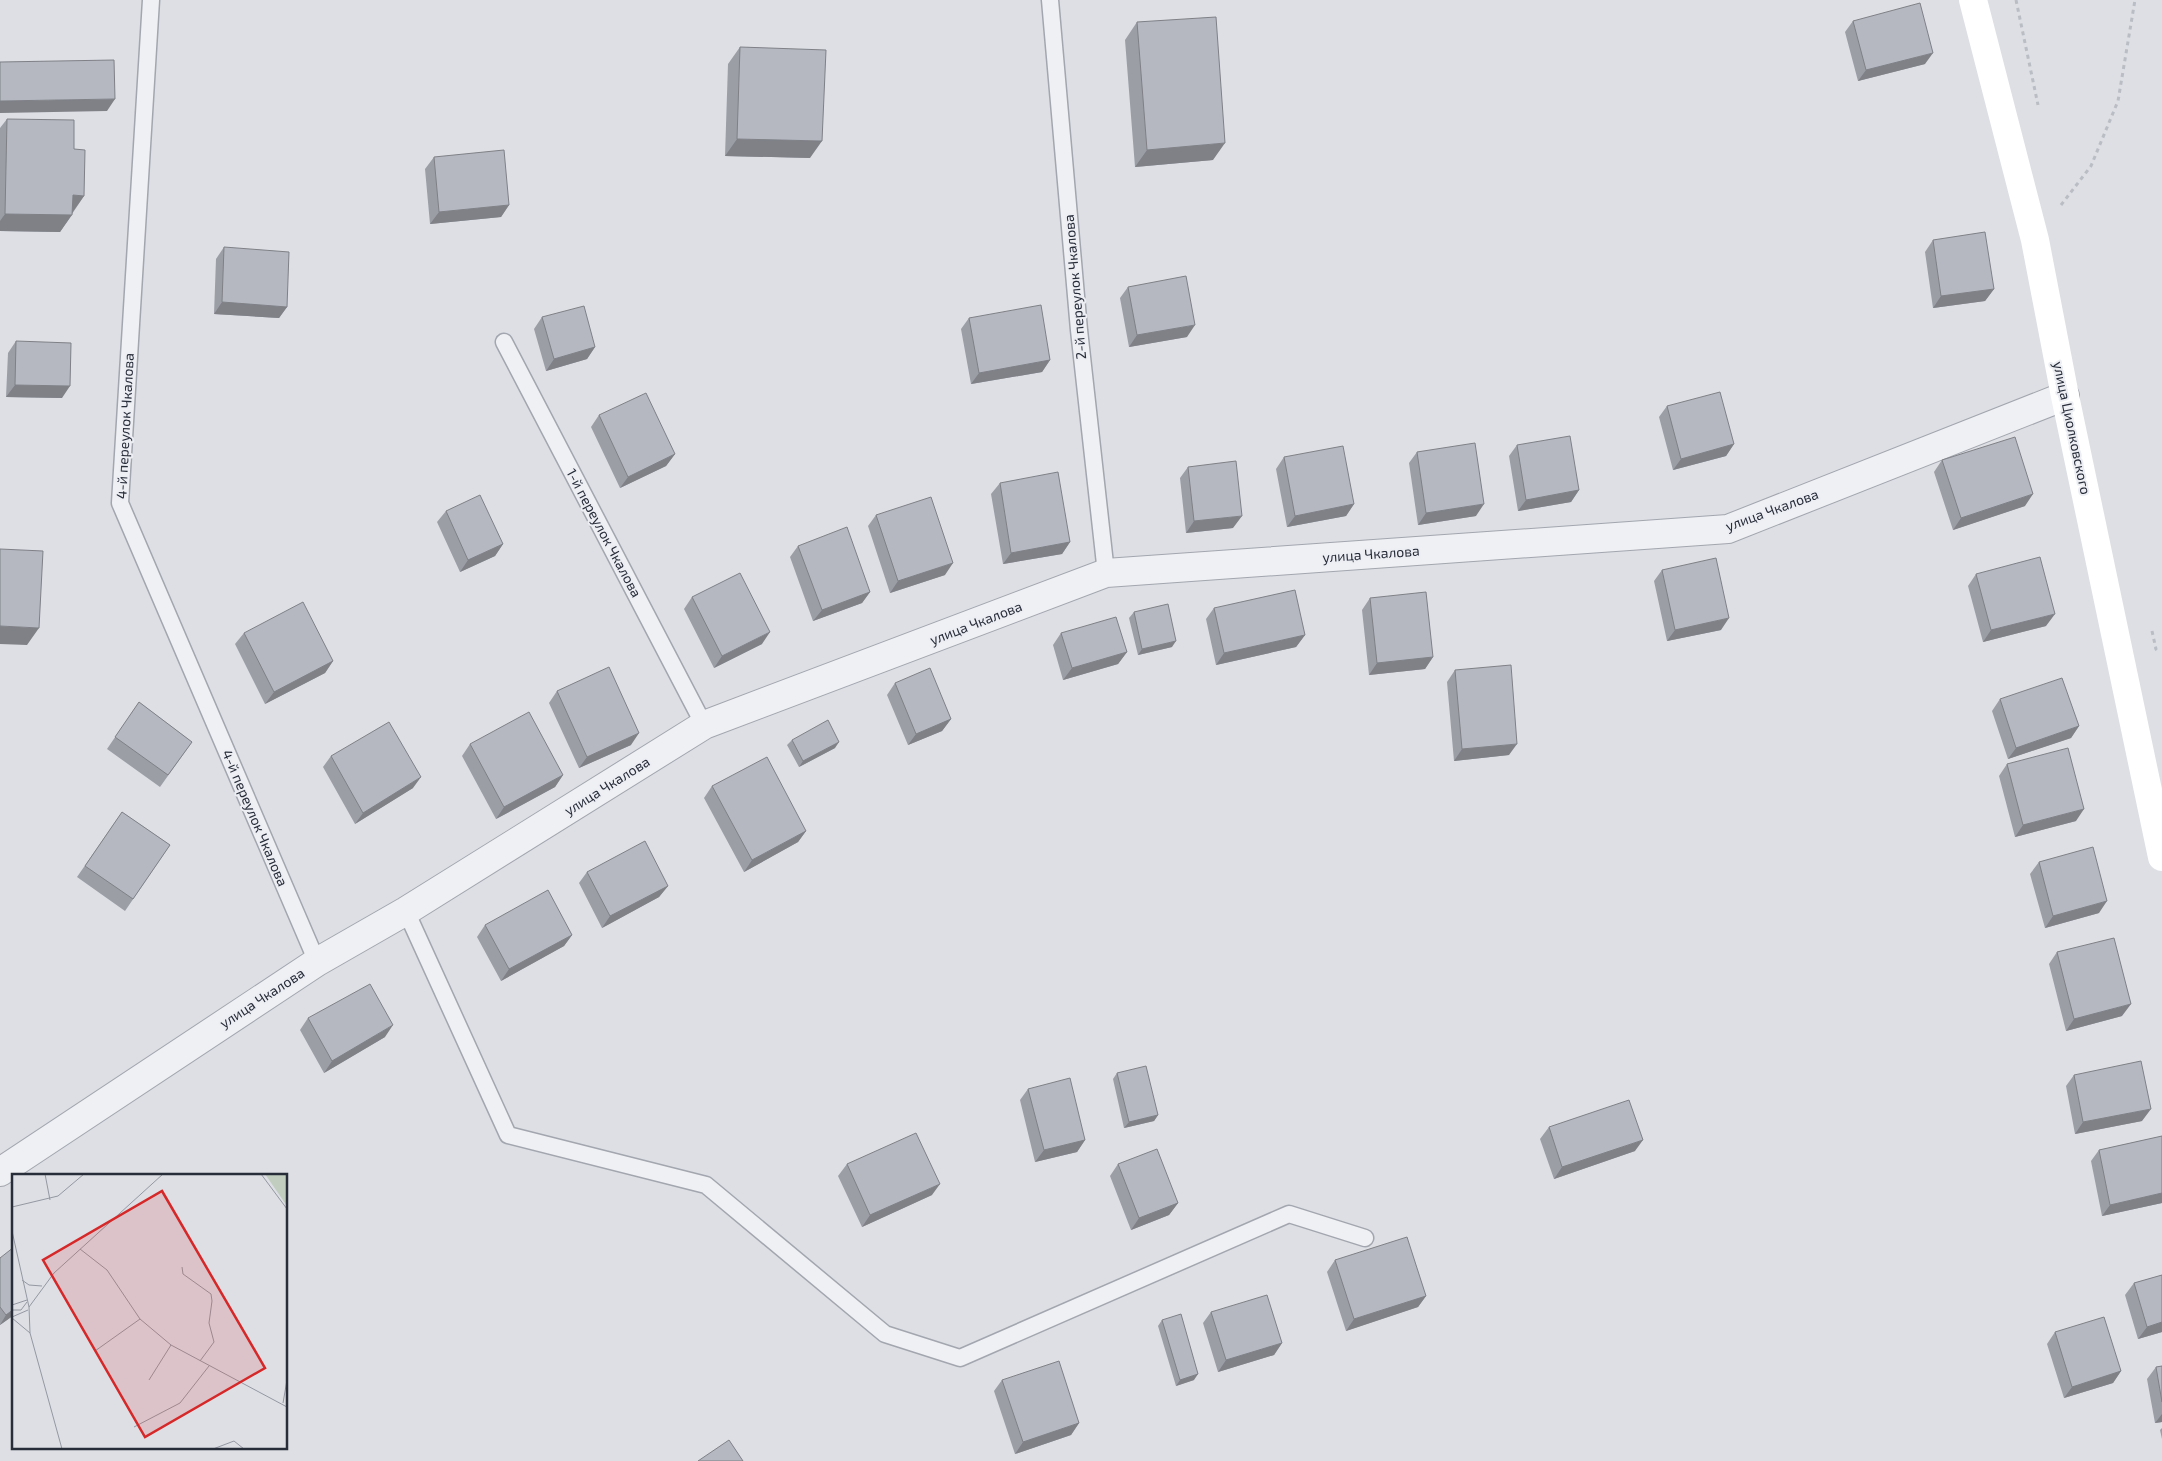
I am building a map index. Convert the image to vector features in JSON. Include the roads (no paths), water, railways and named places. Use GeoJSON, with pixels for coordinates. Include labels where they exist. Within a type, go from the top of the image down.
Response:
{"type":"FeatureCollection","features":[{"type":"Feature","properties":{"kind":"main road","name":"улица Циолковского"},"geometry":{"type":"LineString","coordinates":[[1973,0],[2035,240],[2065,396],[2162,857]]}},
{"type":"Feature","properties":{"kind":"street","name":"улица Чкалова"},"geometry":{"type":"LineString","coordinates":[[0,1172],[317,962],[406,911],[704,725],[1106,573],[1728,529],[2065,396]]}},
{"type":"Feature","properties":{"kind":"lane","name":"4-й переулок Чкалова"},"geometry":{"type":"LineString","coordinates":[[151,0],[120,503],[317,962]]}},
{"type":"Feature","properties":{"kind":"lane","name":"2-й переулок Чкалова"},"geometry":{"type":"LineString","coordinates":[[1050,0],[1078,330],[1106,573]]}},
{"type":"Feature","properties":{"kind":"lane","name":"1-й переулок Чкалова"},"geometry":{"type":"LineString","coordinates":[[504,342],[704,725]]}},
{"type":"Feature","properties":{"kind":"lane"},"geometry":{"type":"LineString","coordinates":[[406,911],[508,1135],[706,1185],[885,1334],[960,1358],[1289,1214],[1365,1238]]}}]}
